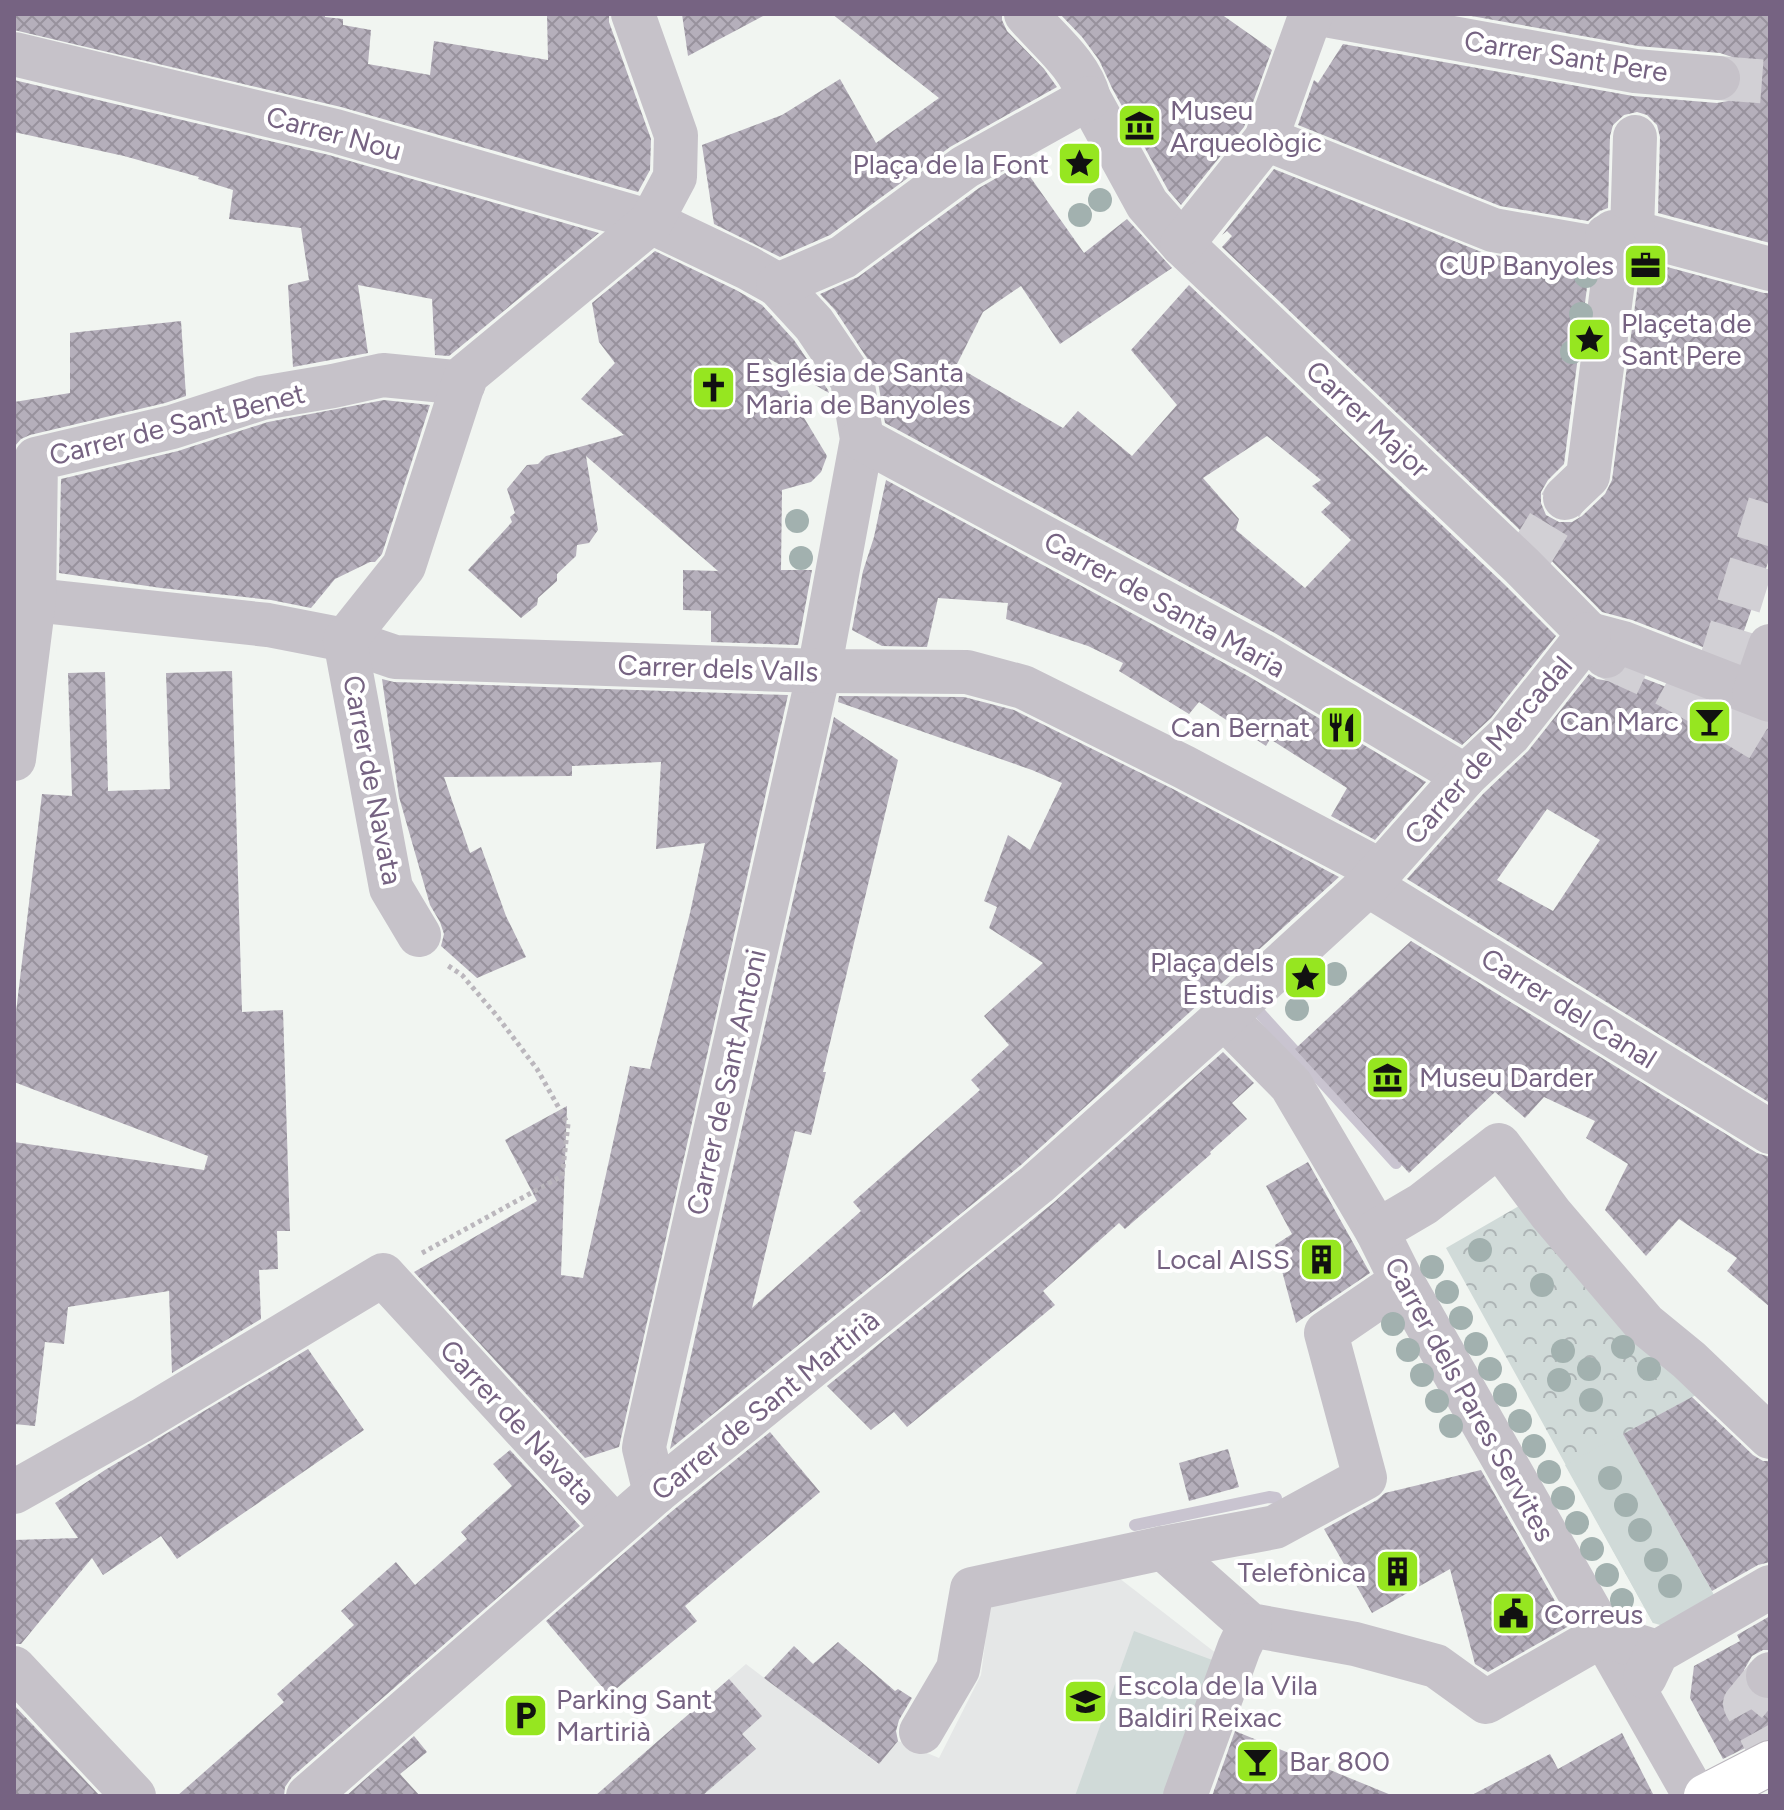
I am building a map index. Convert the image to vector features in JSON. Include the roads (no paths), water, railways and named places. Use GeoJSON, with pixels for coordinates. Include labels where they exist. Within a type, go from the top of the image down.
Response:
{"type":"FeatureCollection","features":[{"type":"Feature","properties":{"kind":"main road"},"geometry":{"type":"LineString","coordinates":[[1706,1796],[1770,1763]]}},
{"type":"Feature","properties":{"kind":"street"},"geometry":{"type":"LineString","coordinates":[[464,383],[466,375],[651,222],[675,177],[676,135],[633,14]]}},
{"type":"Feature","properties":{"kind":"street"},"geometry":{"type":"LineString","coordinates":[[778,285],[843,257],[965,167],[1089,98],[1086,87],[1066,57],[1026,14]]}},
{"type":"Feature","properties":{"kind":"street"},"geometry":{"type":"LineString","coordinates":[[1182,244],[1266,139],[1311,14]]}},
{"type":"Feature","properties":{"kind":"street","name":"Carrer Sant Pere"},"geometry":{"type":"LineString","coordinates":[[1320,14],[1635,71],[1718,78]]}},
{"type":"Feature","properties":{"kind":"street","name":"Carrer Nou"},"geometry":{"type":"LineString","coordinates":[[14,54],[335,131],[651,222],[778,285],[814,324],[852,380],[862,439]]}},
{"type":"Feature","properties":{"kind":"street"},"geometry":{"type":"LineString","coordinates":[[1565,498],[1588,476],[1632,136],[1635,71]]}},
{"type":"Feature","properties":{"kind":"street","name":"Carrer Major"},"geometry":{"type":"LineString","coordinates":[[1089,98],[1147,204],[1182,244],[1524,564],[1597,645]]}},
{"type":"Feature","properties":{"kind":"street"},"geometry":{"type":"LineString","coordinates":[[1266,139],[1455,208],[1493,230],[1580,246],[1617,237],[1770,269]]}},
{"type":"Feature","properties":{"kind":"street","name":"Carrer de Sant Benet"},"geometry":{"type":"LineString","coordinates":[[14,759],[36,459],[172,427],[262,398],[383,375],[464,383]]}},
{"type":"Feature","properties":{"kind":"street","name":"Carrer de Navata"},"geometry":{"type":"LineString","coordinates":[[419,935],[391,888],[345,640],[404,566],[464,383]]}},
{"type":"Feature","properties":{"kind":"street","name":"Carrer de Sant Antoni"},"geometry":{"type":"LineString","coordinates":[[655,1493],[645,1442],[819,671],[862,439]]}},
{"type":"Feature","properties":{"kind":"street","name":"Carrer de Santa Maria"},"geometry":{"type":"LineString","coordinates":[[862,439],[1260,654],[1465,776]]}},
{"type":"Feature","properties":{"kind":"street","name":"Carrer dels Valls"},"geometry":{"type":"LineString","coordinates":[[24,600],[268,625],[345,640],[395,657],[819,671],[967,672],[1023,687],[1184,767],[1375,878]]}},
{"type":"Feature","properties":{"kind":"street"},"geometry":{"type":"LineString","coordinates":[[1597,645],[1623,643],[1730,685],[1770,646]]}},
{"type":"Feature","properties":{"kind":"street","name":"Carrer de Mercadal"},"geometry":{"type":"LineString","coordinates":[[1375,878],[1465,776],[1597,645]]}},
{"type":"Feature","properties":{"kind":"street"},"geometry":{"type":"LineString","coordinates":[[1224,1017],[1375,878]]}},
{"type":"Feature","properties":{"kind":"street","name":"Carrer del Canal"},"geometry":{"type":"LineString","coordinates":[[1375,878],[1770,1132]]}},
{"type":"Feature","properties":{"kind":"street","name":"Carrer de Sant Martirià"},"geometry":{"type":"LineString","coordinates":[[308,1796],[655,1493],[1037,1184],[1224,1017]]}},
{"type":"Feature","properties":{"kind":"street","name":"Carrer dels Pares Servites"},"geometry":{"type":"LineString","coordinates":[[1224,1017],[1291,1085],[1377,1231],[1402,1281],[1695,1796]]}},
{"type":"Feature","properties":{"kind":"street"},"geometry":{"type":"LineString","coordinates":[[1377,1231],[1423,1204],[1499,1145],[1551,1214],[1645,1324],[1689,1360],[1770,1437]]}},
{"type":"Feature","properties":{"kind":"street","name":"Carrer de Navata"},"geometry":{"type":"LineString","coordinates":[[14,1492],[142,1420],[383,1275],[615,1527]]}},
{"type":"Feature","properties":{"kind":"street"},"geometry":{"type":"LineString","coordinates":[[921,1732],[958,1669],[972,1589],[1275,1527],[1365,1478],[1326,1333],[1402,1281]]}},
{"type":"Feature","properties":{"kind":"street"},"geometry":{"type":"LineString","coordinates":[[1163,1548],[1250,1625],[1355,1644],[1436,1666],[1486,1702],[1603,1635],[1657,1652]]}},
{"type":"Feature","properties":{"kind":"street"},"geometry":{"type":"LineString","coordinates":[[1637,1694],[1657,1652],[1770,1587]]}},
{"type":"Feature","properties":{"kind":"street"},"geometry":{"type":"LineString","coordinates":[[1185,1796],[1250,1625]]}},
{"type":"Feature","properties":{"kind":"street"},"geometry":{"type":"LineString","coordinates":[[14,1668],[134,1796]]}},
{"type":"Feature","properties":{"kind":"street"},"geometry":{"type":"LineString","coordinates":[[1736,1796],[1770,1778]]}},
{"type":"Feature","properties":{"kind":"waterway"},"geometry":{"type":"LineString","coordinates":[[1257,1010],[1396,1163]]}},
{"type":"Feature","properties":{"kind":"waterway"},"geometry":{"type":"LineString","coordinates":[[1135,1525],[1276,1498]]}},
{"type":"Feature","properties":{"kind":"tunnel"},"geometry":{"type":"LineString","coordinates":[[1718,78],[1770,82]]}},
{"type":"Feature","properties":{"kind":"tunnel"},"geometry":{"type":"LineString","coordinates":[[1526,562],[1565,498]]}},
{"type":"Feature","properties":{"kind":"tunnel"},"geometry":{"type":"LineString","coordinates":[[1719,669],[1770,504]]}},
{"type":"Feature","properties":{"kind":"tunnel"},"geometry":{"type":"LineString","coordinates":[[1606,656],[1699,702],[1770,745]]}},
{"type":"Feature","properties":{"kind":"tunnel"},"geometry":{"type":"LineString","coordinates":[[1768,1676],[1745,1704],[1770,1749]]}},
{"type":"Feature","properties":{"kind":"place","name":"Museu Arqueològic"},"geometry":{"type":"Point","coordinates":[1139,126]}},
{"type":"Feature","properties":{"kind":"place","name":"Plaça de la Font"},"geometry":{"type":"Point","coordinates":[1080,164]}},
{"type":"Feature","properties":{"kind":"place","name":"CUP Banyoles"},"geometry":{"type":"Point","coordinates":[1645,265]}},
{"type":"Feature","properties":{"kind":"place","name":"Plaçeta de Sant Pere"},"geometry":{"type":"Point","coordinates":[1590,339]}},
{"type":"Feature","properties":{"kind":"place","name":"Església de Santa Maria de Banyoles"},"geometry":{"type":"Point","coordinates":[714,388]}},
{"type":"Feature","properties":{"kind":"place","name":"Can Marc"},"geometry":{"type":"Point","coordinates":[1710,721]}},
{"type":"Feature","properties":{"kind":"place","name":"Can Bernat"},"geometry":{"type":"Point","coordinates":[1341,727]}},
{"type":"Feature","properties":{"kind":"place","name":"Plaça dels Estudis"},"geometry":{"type":"Point","coordinates":[1305,978]}},
{"type":"Feature","properties":{"kind":"place","name":"Museu Darder"},"geometry":{"type":"Point","coordinates":[1388,1077]}},
{"type":"Feature","properties":{"kind":"place","name":"Local AISS"},"geometry":{"type":"Point","coordinates":[1321,1259]}},
{"type":"Feature","properties":{"kind":"place","name":"Telefònica"},"geometry":{"type":"Point","coordinates":[1397,1572]}},
{"type":"Feature","properties":{"kind":"place","name":"Correus"},"geometry":{"type":"Point","coordinates":[1513,1614]}},
{"type":"Feature","properties":{"kind":"place","name":"Escola de la Vila Baldiri Reixac"},"geometry":{"type":"Point","coordinates":[1086,1701]}},
{"type":"Feature","properties":{"kind":"place","name":"Parking Sant Martirià"},"geometry":{"type":"Point","coordinates":[525,1715]}},
{"type":"Feature","properties":{"kind":"place","name":"Bar 800"},"geometry":{"type":"Point","coordinates":[1258,1761]}}]}
